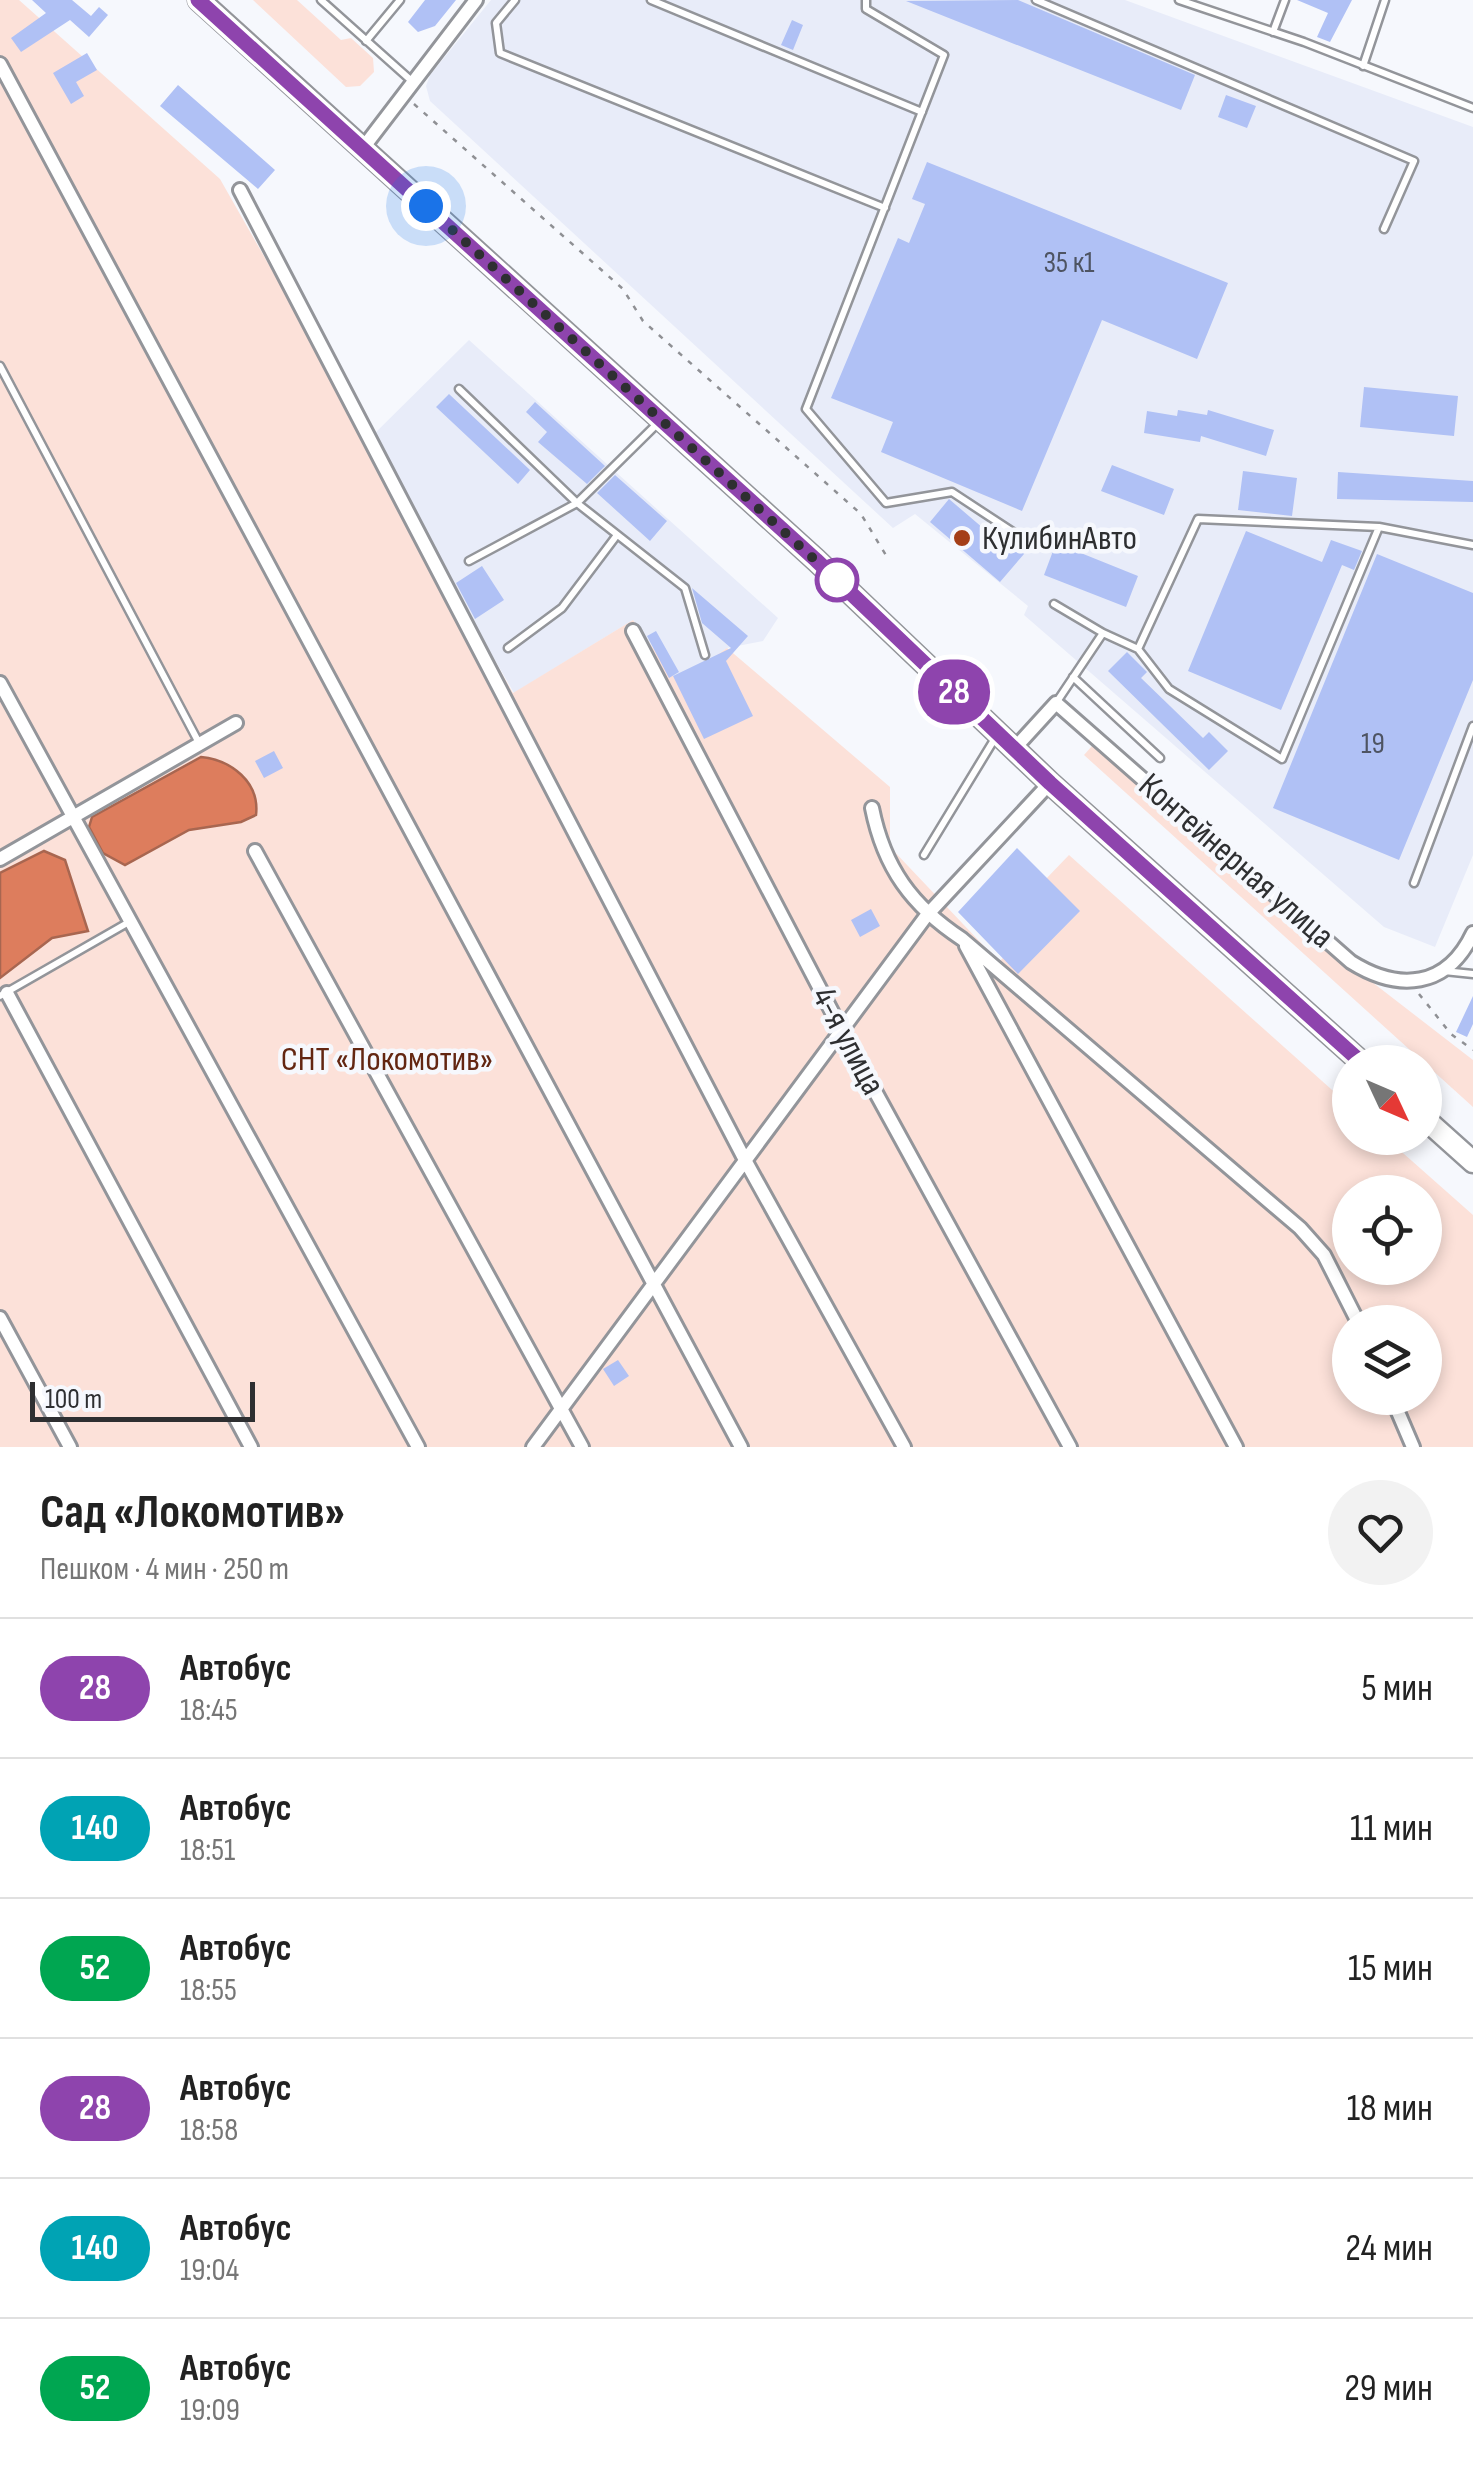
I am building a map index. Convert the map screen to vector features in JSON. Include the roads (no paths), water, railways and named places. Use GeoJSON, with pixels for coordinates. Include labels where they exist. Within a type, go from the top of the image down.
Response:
{"type":"FeatureCollection","features":[{"type":"Feature","properties":{"kind":"main road"},"geometry":{"type":"LineString","coordinates":[[198,0],[662,420],[1050,783],[1343,1045]]}},
{"type":"Feature","properties":{"kind":"main road"},"geometry":{"type":"LineString","coordinates":[[1442,1135],[1473,1162]]}},
{"type":"Feature","properties":{"kind":"street"},"geometry":{"type":"LineString","coordinates":[[363,148],[476,0]]}},
{"type":"Feature","properties":{"kind":"street"},"geometry":{"type":"LineString","coordinates":[[0,64],[741,1447]]}},
{"type":"Feature","properties":{"kind":"street"},"geometry":{"type":"LineString","coordinates":[[240,190],[745,1160],[904,1447]]}},
{"type":"Feature","properties":{"kind":"street","name":"4-я улица"},"geometry":{"type":"LineString","coordinates":[[633,631],[842,1031],[1070,1447]]}},
{"type":"Feature","properties":{"kind":"street"},"geometry":{"type":"LineString","coordinates":[[0,683],[418,1447]]}},
{"type":"Feature","properties":{"kind":"street"},"geometry":{"type":"LineString","coordinates":[[1014,750],[1056,703]]}},
{"type":"Feature","properties":{"kind":"street","name":"Контейнерная улица"},"geometry":{"type":"LineString","coordinates":[[1056,703],[1351,962],[1388,981],[1429,980],[1443,971]]}},
{"type":"Feature","properties":{"kind":"street"},"geometry":{"type":"LineString","coordinates":[[0,860],[198,741],[236,723]]}},
{"type":"Feature","properties":{"kind":"street"},"geometry":{"type":"LineString","coordinates":[[533,1447],[927,916],[1050,783]]}},
{"type":"Feature","properties":{"kind":"street"},"geometry":{"type":"LineString","coordinates":[[872,808],[879,842],[894,875],[927,916],[962,940],[1300,1228],[1324,1255],[1349,1305]]}},
{"type":"Feature","properties":{"kind":"street"},"geometry":{"type":"LineString","coordinates":[[255,850],[582,1447]]}},
{"type":"Feature","properties":{"kind":"street"},"geometry":{"type":"LineString","coordinates":[[1443,971],[1473,933]]}},
{"type":"Feature","properties":{"kind":"street"},"geometry":{"type":"LineString","coordinates":[[962,940],[1236,1447]]}},
{"type":"Feature","properties":{"kind":"street"},"geometry":{"type":"LineString","coordinates":[[3,994],[250,1447]]}},
{"type":"Feature","properties":{"kind":"street"},"geometry":{"type":"LineString","coordinates":[[0,1318],[70,1447]]}},
{"type":"Feature","properties":{"kind":"street"},"geometry":{"type":"LineString","coordinates":[[1399,1415],[1413,1447]]}},
{"type":"Feature","properties":{"kind":"lane"},"geometry":{"type":"LineString","coordinates":[[321,0],[415,84]]}},
{"type":"Feature","properties":{"kind":"lane"},"geometry":{"type":"LineString","coordinates":[[366,41],[400,0]]}},
{"type":"Feature","properties":{"kind":"lane"},"geometry":{"type":"LineString","coordinates":[[515,0],[496,23],[500,53],[885,208]]}},
{"type":"Feature","properties":{"kind":"lane"},"geometry":{"type":"LineString","coordinates":[[650,0],[922,112]]}},
{"type":"Feature","properties":{"kind":"lane"},"geometry":{"type":"LineString","coordinates":[[866,0],[866,9],[944,56],[806,409],[886,503],[952,492],[1028,542]]}},
{"type":"Feature","properties":{"kind":"lane"},"geometry":{"type":"LineString","coordinates":[[1036,0],[1414,161],[1384,229]]}},
{"type":"Feature","properties":{"kind":"lane"},"geometry":{"type":"LineString","coordinates":[[1180,0],[1473,108]]}},
{"type":"Feature","properties":{"kind":"lane"},"geometry":{"type":"LineString","coordinates":[[1273,32],[1285,0]]}},
{"type":"Feature","properties":{"kind":"lane"},"geometry":{"type":"LineString","coordinates":[[1363,66],[1385,0]]}},
{"type":"Feature","properties":{"kind":"lane"},"geometry":{"type":"LineString","coordinates":[[0,366],[198,741]]}},
{"type":"Feature","properties":{"kind":"lane"},"geometry":{"type":"LineString","coordinates":[[459,390],[577,503],[686,588],[706,655]]}},
{"type":"Feature","properties":{"kind":"lane"},"geometry":{"type":"LineString","coordinates":[[470,560],[577,503],[662,420]]}},
{"type":"Feature","properties":{"kind":"lane"},"geometry":{"type":"LineString","coordinates":[[1138,649],[1198,518],[1379,527],[1473,545]]}},
{"type":"Feature","properties":{"kind":"lane"},"geometry":{"type":"LineString","coordinates":[[1054,604],[1103,634],[1138,649],[1169,689],[1282,759],[1379,527]]}},
{"type":"Feature","properties":{"kind":"lane"},"geometry":{"type":"LineString","coordinates":[[508,648],[562,608],[617,534]]}},
{"type":"Feature","properties":{"kind":"lane"},"geometry":{"type":"LineString","coordinates":[[1056,703],[1103,634]]}},
{"type":"Feature","properties":{"kind":"lane"},"geometry":{"type":"LineString","coordinates":[[1073,677],[1160,758]]}},
{"type":"Feature","properties":{"kind":"lane"},"geometry":{"type":"LineString","coordinates":[[1414,884],[1473,726]]}},
{"type":"Feature","properties":{"kind":"lane"},"geometry":{"type":"LineString","coordinates":[[924,855],[998,734]]}},
{"type":"Feature","properties":{"kind":"lane"},"geometry":{"type":"LineString","coordinates":[[3,994],[130,922]]}},
{"type":"Feature","properties":{"kind":"lane"},"geometry":{"type":"LineString","coordinates":[[1443,971],[1473,974]]}},
{"type":"Feature","properties":{"kind":"place","name":"КулибинАвто"},"geometry":{"type":"Point","coordinates":[962,538]}},
{"type":"Feature","properties":{"kind":"park label","name":"СНТ «Локомотив»"},"geometry":{"type":"Point","coordinates":[387,1059]}}]}
